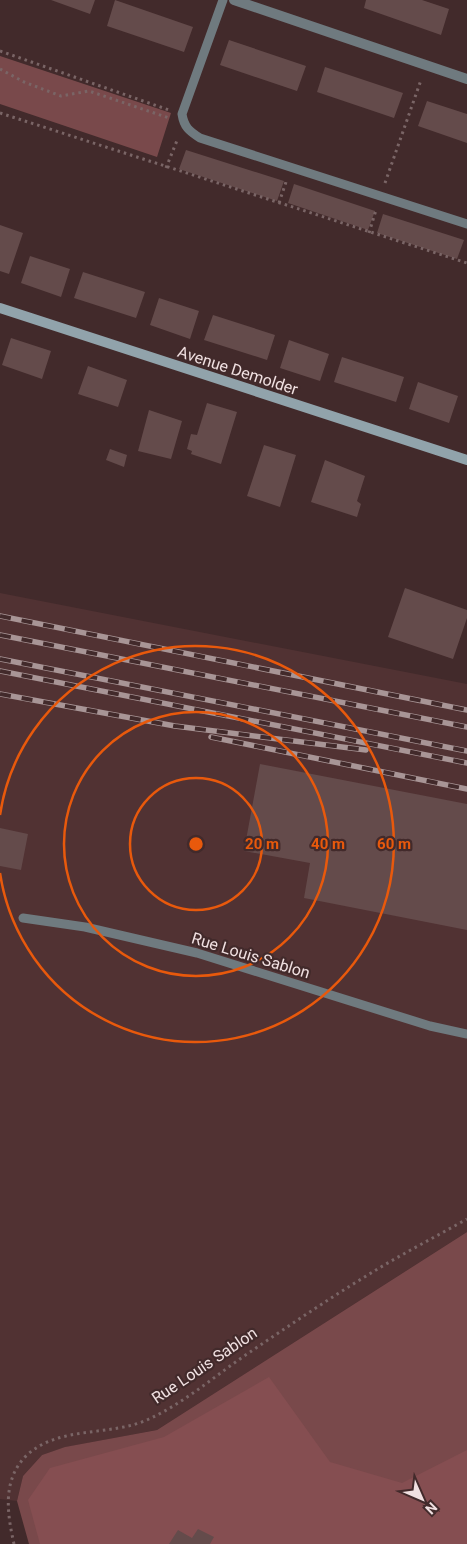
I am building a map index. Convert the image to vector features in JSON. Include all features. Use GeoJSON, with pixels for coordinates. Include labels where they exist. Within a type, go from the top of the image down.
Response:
{"type":"FeatureCollection","features":[{"type":"Feature","properties":{"kind":"street"},"geometry":{"type":"LineString","coordinates":[[234,0],[467,79]]}},
{"type":"Feature","properties":{"kind":"street","name":"Avenue Demolder"},"geometry":{"type":"LineString","coordinates":[[0,308],[467,460]]}},
{"type":"Feature","properties":{"kind":"lane"},"geometry":{"type":"LineString","coordinates":[[223,0],[183,119],[189,131],[200,138],[292,166],[467,224]]}},
{"type":"Feature","properties":{"kind":"lane","name":"Rue Louis Sablon"},"geometry":{"type":"LineString","coordinates":[[23,918],[85,927],[197,953],[422,1023],[467,1034]]}},
{"type":"Feature","properties":{"kind":"path"},"geometry":{"type":"LineString","coordinates":[[0,51],[183,119]]}},
{"type":"Feature","properties":{"kind":"path"},"geometry":{"type":"LineString","coordinates":[[369,234],[380,196],[426,65]]}},
{"type":"Feature","properties":{"kind":"path"},"geometry":{"type":"LineString","coordinates":[[0,70],[24,82],[61,96],[90,91],[183,119]]}},
{"type":"Feature","properties":{"kind":"path"},"geometry":{"type":"LineString","coordinates":[[0,113],[369,234],[467,263]]}},
{"type":"Feature","properties":{"kind":"path"},"geometry":{"type":"LineString","coordinates":[[166,168],[183,119]]}},
{"type":"Feature","properties":{"kind":"path"},"geometry":{"type":"LineString","coordinates":[[279,203],[292,166]]}},
{"type":"Feature","properties":{"kind":"path","name":"Rue Louis Sablon"},"geometry":{"type":"LineString","coordinates":[[14,1544],[9,1512],[8,1488],[13,1474],[35,1450],[46,1443],[86,1432],[129,1426],[167,1410],[247,1353],[371,1272],[467,1220]]}},
{"type":"Feature","properties":{"kind":"shaded area"},"geometry":{"type":"Polygon","coordinates":[[[0,56],[171,113],[157,157],[0,104],[0,56]]]}},
{"type":"Feature","properties":{"kind":"shaded area"},"geometry":{"type":"Polygon","coordinates":[[[0,593],[467,684],[467,1232],[157,1430],[66,1447],[42,1455],[23,1476],[17,1501],[0,1499],[0,593]]]}},
{"type":"Feature","properties":{"kind":"shaded area"},"geometry":{"type":"Polygon","coordinates":[[[467,1232],[467,1544],[29,1544],[17,1501],[23,1476],[42,1455],[65,1447],[157,1430],[467,1232]]]}},
{"type":"Feature","properties":{"kind":"shaded area"},"geometry":{"type":"Polygon","coordinates":[[[269,1377],[330,1462],[402,1483],[467,1450],[467,1544],[40,1544],[28,1500],[50,1468],[164,1437],[269,1377]]]}},
{"type":"Feature","properties":{"kind":"building"},"geometry":{"type":"Polygon","coordinates":[[[51,0],[95,0],[90,14],[51,0]]]}},
{"type":"Feature","properties":{"kind":"building"},"geometry":{"type":"Polygon","coordinates":[[[115,0],[193,27],[184,52],[107,26],[115,0]]]}},
{"type":"Feature","properties":{"kind":"building"},"geometry":{"type":"Polygon","coordinates":[[[366,0],[422,0],[449,9],[441,35],[364,8],[366,0]]]}},
{"type":"Feature","properties":{"kind":"building"},"geometry":{"type":"Polygon","coordinates":[[[229,40],[306,66],[297,91],[220,65],[229,40]]]}},
{"type":"Feature","properties":{"kind":"building"},"geometry":{"type":"Polygon","coordinates":[[[325,67],[403,93],[394,118],[317,92],[325,67]]]}},
{"type":"Feature","properties":{"kind":"building"},"geometry":{"type":"Polygon","coordinates":[[[427,101],[467,114],[467,143],[418,126],[427,101]]]}},
{"type":"Feature","properties":{"kind":"building"},"geometry":{"type":"Polygon","coordinates":[[[186,150],[284,181],[277,201],[179,169],[186,150]]]}},
{"type":"Feature","properties":{"kind":"building"},"geometry":{"type":"Polygon","coordinates":[[[294,184],[375,211],[368,230],[288,203],[294,184]]]}},
{"type":"Feature","properties":{"kind":"building"},"geometry":{"type":"Polygon","coordinates":[[[383,214],[464,240],[457,259],[377,233],[383,214]]]}},
{"type":"Feature","properties":{"kind":"building"},"geometry":{"type":"Polygon","coordinates":[[[0,225],[23,233],[9,274],[0,271],[0,225]]]}},
{"type":"Feature","properties":{"kind":"building"},"geometry":{"type":"Polygon","coordinates":[[[30,256],[70,269],[61,297],[21,283],[30,256]]]}},
{"type":"Feature","properties":{"kind":"building"},"geometry":{"type":"Polygon","coordinates":[[[83,272],[145,292],[136,318],[74,298],[83,272]]]}},
{"type":"Feature","properties":{"kind":"building"},"geometry":{"type":"Polygon","coordinates":[[[159,298],[199,311],[190,339],[150,325],[159,298]]]}},
{"type":"Feature","properties":{"kind":"building"},"geometry":{"type":"Polygon","coordinates":[[[213,315],[275,335],[267,360],[204,340],[213,315]]]}},
{"type":"Feature","properties":{"kind":"building"},"geometry":{"type":"Polygon","coordinates":[[[11,338],[51,351],[42,379],[2,365],[11,338]]]}},
{"type":"Feature","properties":{"kind":"building"},"geometry":{"type":"Polygon","coordinates":[[[289,340],[329,354],[320,381],[280,368],[289,340]]]}},
{"type":"Feature","properties":{"kind":"building"},"geometry":{"type":"Polygon","coordinates":[[[342,357],[404,377],[396,402],[334,382],[342,357]]]}},
{"type":"Feature","properties":{"kind":"building"},"geometry":{"type":"Polygon","coordinates":[[[88,366],[127,380],[118,407],[78,394],[88,366]]]}},
{"type":"Feature","properties":{"kind":"building"},"geometry":{"type":"Polygon","coordinates":[[[418,382],[458,396],[449,423],[409,409],[418,382]]]}},
{"type":"Feature","properties":{"kind":"building"},"geometry":{"type":"Polygon","coordinates":[[[207,403],[237,412],[221,464],[191,454],[192,451],[187,449],[191,434],[197,435],[207,403]]]}},
{"type":"Feature","properties":{"kind":"building"},"geometry":{"type":"Polygon","coordinates":[[[149,410],[182,421],[171,459],[138,451],[149,410]]]}},
{"type":"Feature","properties":{"kind":"building"},"geometry":{"type":"Polygon","coordinates":[[[264,445],[296,455],[280,507],[247,496],[264,445]]]}},
{"type":"Feature","properties":{"kind":"building"},"geometry":{"type":"Polygon","coordinates":[[[110,449],[127,455],[124,467],[106,460],[110,449]]]}},
{"type":"Feature","properties":{"kind":"building"},"geometry":{"type":"Polygon","coordinates":[[[325,460],[365,476],[357,501],[361,504],[357,517],[311,502],[325,460]]]}},
{"type":"Feature","properties":{"kind":"building"},"geometry":{"type":"Polygon","coordinates":[[[405,588],[467,610],[467,618],[453,659],[388,637],[405,588]]]}},
{"type":"Feature","properties":{"kind":"building"},"geometry":{"type":"Polygon","coordinates":[[[260,764],[467,804],[467,930],[304,898],[310,863],[244,851],[260,764]]]}},
{"type":"Feature","properties":{"kind":"building"},"geometry":{"type":"Polygon","coordinates":[[[0,828],[28,834],[21,870],[0,866],[0,828]]]}},
{"type":"Feature","properties":{"kind":"building"},"geometry":{"type":"Polygon","coordinates":[[[198,1529],[214,1537],[210,1544],[169,1544],[178,1530],[192,1538],[198,1529]]]}},
{"type":"Feature","properties":{"kind":"railway"},"geometry":{"type":"LineString","coordinates":[[0,616],[467,710]]}},
{"type":"Feature","properties":{"kind":"railway"},"geometry":{"type":"LineString","coordinates":[[0,635],[467,727]]}},
{"type":"Feature","properties":{"kind":"railway"},"geometry":{"type":"LineString","coordinates":[[0,659],[467,751]]}},
{"type":"Feature","properties":{"kind":"railway"},"geometry":{"type":"LineString","coordinates":[[0,671],[467,763]]}},
{"type":"Feature","properties":{"kind":"railway"},"geometry":{"type":"LineString","coordinates":[[0,694],[175,726],[366,750]]}},
{"type":"Feature","properties":{"kind":"railway"},"geometry":{"type":"LineString","coordinates":[[211,737],[467,789]]}}]}
